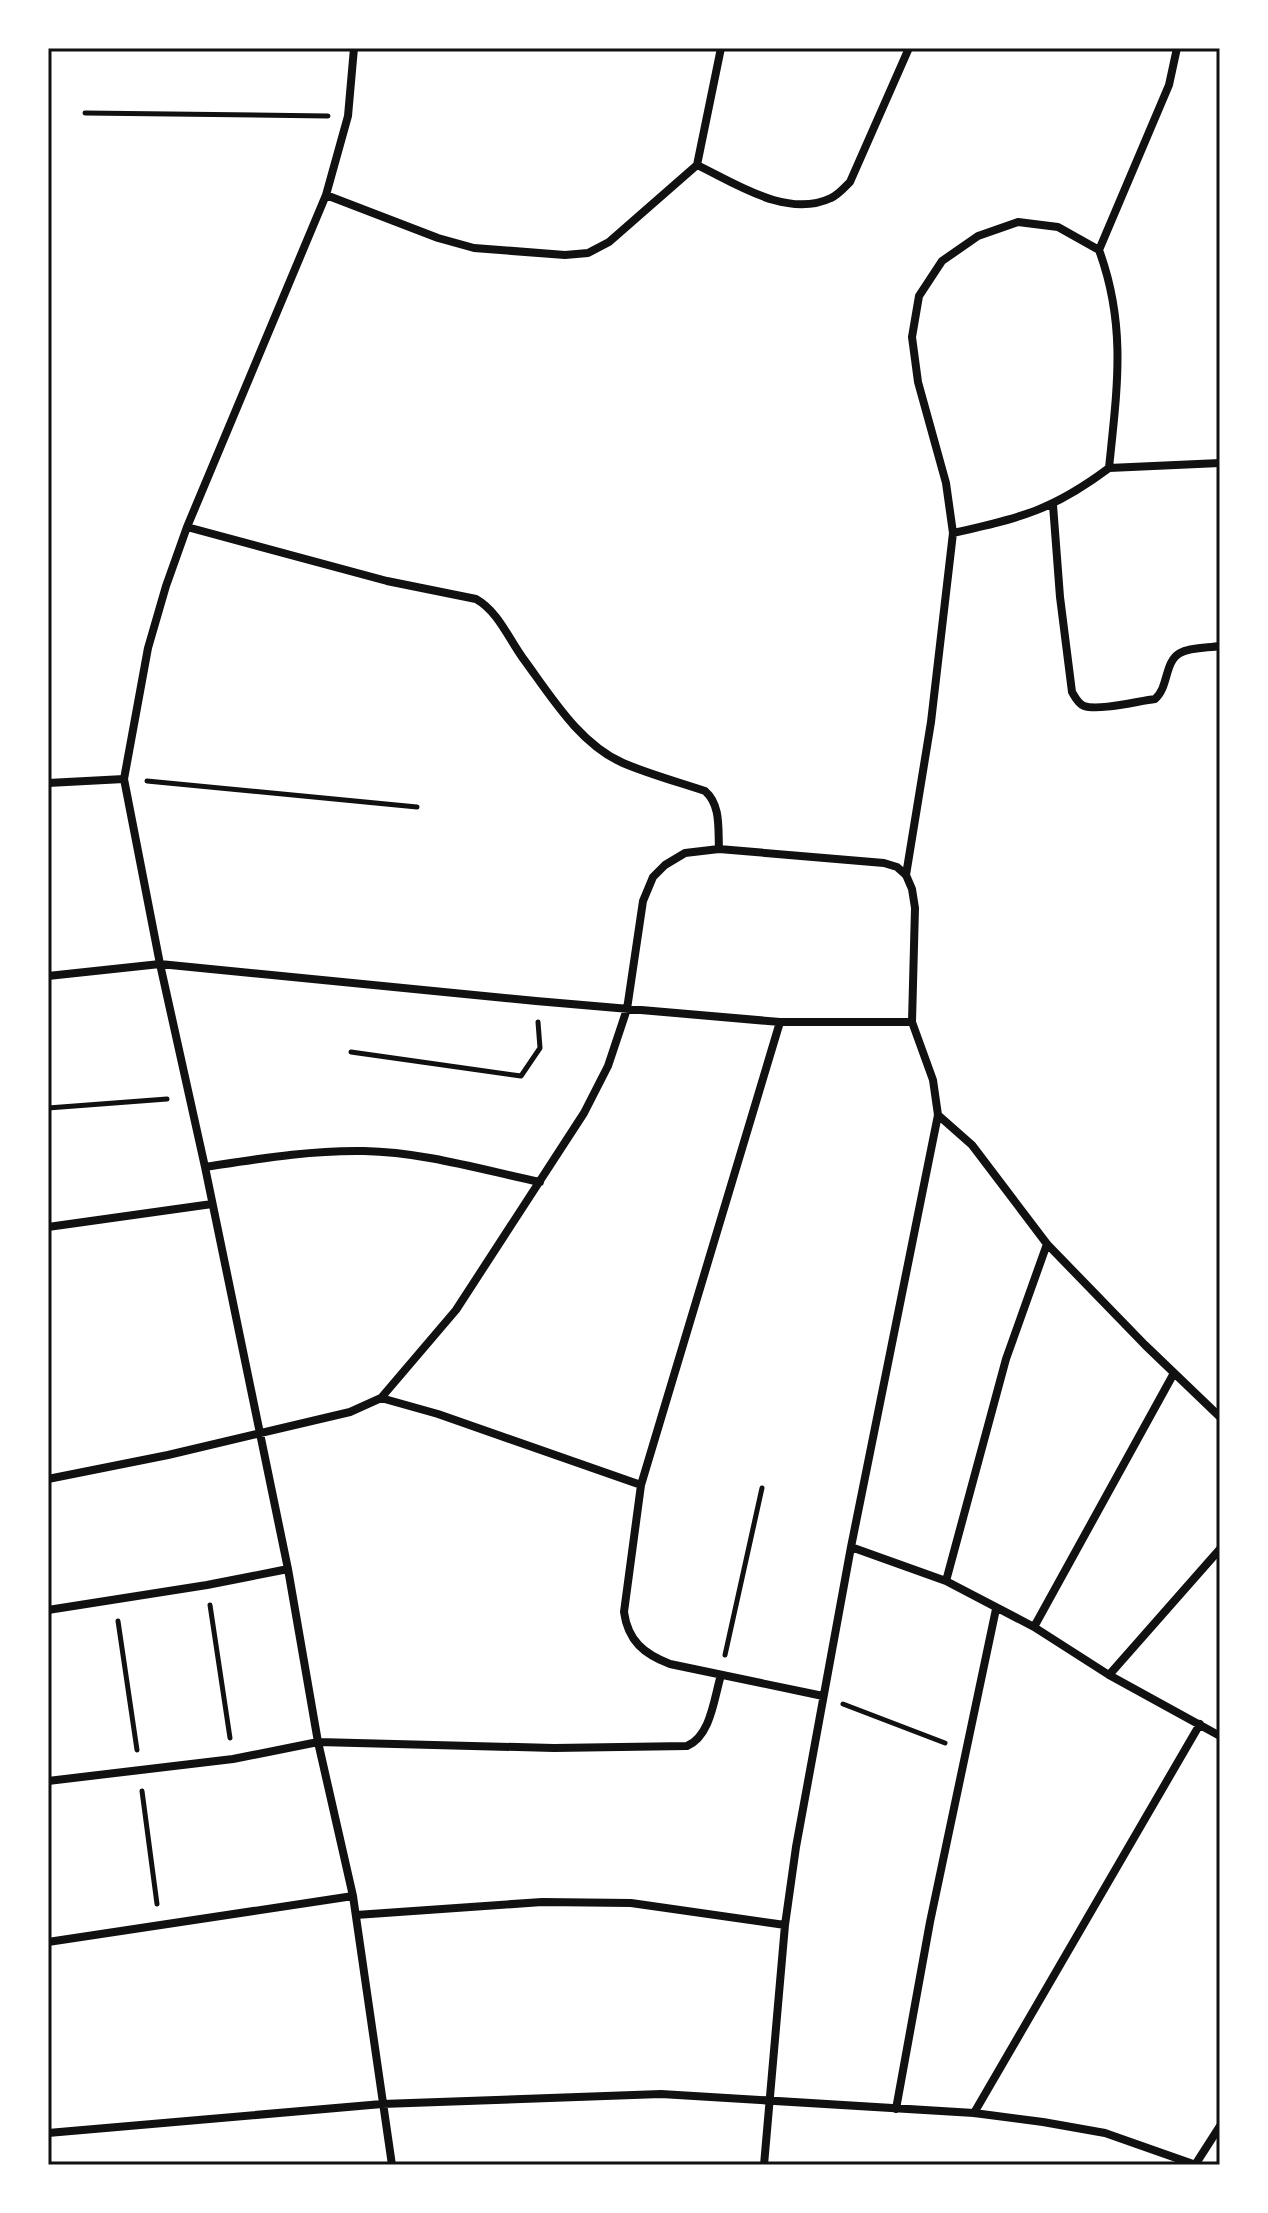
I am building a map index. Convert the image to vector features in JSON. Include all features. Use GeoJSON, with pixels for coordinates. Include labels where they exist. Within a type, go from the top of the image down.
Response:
{"type":"FeatureCollection","features":[{"type":"Feature","properties":{"kind":"street"},"geometry":{"type":"LineString","coordinates":[[354,48],[348,116],[326,195],[187,527],[166,586],[148,648],[124,779],[288,1569],[318,1742],[353,1896],[392,2165]]}},
{"type":"Feature","properties":{"kind":"street"},"geometry":{"type":"LineString","coordinates":[[326,195],[438,238],[474,248],[588,253],[609,242],[697,165],[721,48]]}},
{"type":"Feature","properties":{"kind":"street"},"geometry":{"type":"LineString","coordinates":[[697,165],[771,200],[812,204],[833,198],[850,182],[909,48]]}},
{"type":"Feature","properties":{"kind":"street"},"geometry":{"type":"LineString","coordinates":[[1099,250],[1169,85],[1177,48]]}},
{"type":"Feature","properties":{"kind":"street"},"geometry":{"type":"LineString","coordinates":[[906,875],[931,722],[953,533],[946,483],[918,382],[912,337],[919,296],[942,261],[978,236],[1018,222],[1058,227],[1099,250],[1111,283],[1117,325],[1118,379],[1109,468]]}},
{"type":"Feature","properties":{"kind":"street"},"geometry":{"type":"LineString","coordinates":[[953,533],[1016,519],[1053,505],[1109,468],[1220,463]]}},
{"type":"Feature","properties":{"kind":"street"},"geometry":{"type":"LineString","coordinates":[[1053,505],[1060,597],[1072,692],[1077,701],[1084,706],[1095,707],[1155,699],[1160,694],[1172,660],[1178,654],[1220,646]]}},
{"type":"Feature","properties":{"kind":"street"},"geometry":{"type":"LineString","coordinates":[[187,527],[366,575],[476,599],[488,606],[540,682],[574,726],[594,744],[621,762],[705,791],[714,798],[719,849]]}},
{"type":"Feature","properties":{"kind":"street"},"geometry":{"type":"LineString","coordinates":[[48,783],[124,779]]}},
{"type":"Feature","properties":{"kind":"street"},"geometry":{"type":"LineString","coordinates":[[48,1479],[168,1455],[350,1412],[381,1398],[456,1310],[584,1113],[608,1066],[627,1009],[643,901],[653,877],[665,865],[685,853],[719,849],[884,863],[897,867],[906,875],[915,908],[912,1022],[933,1080],[938,1115],[851,1547],[796,1847],[785,1925],[764,2165]]}},
{"type":"Feature","properties":{"kind":"street"},"geometry":{"type":"LineString","coordinates":[[48,976],[160,964],[780,1022],[912,1022]]}},
{"type":"Feature","properties":{"kind":"street"},"geometry":{"type":"LineString","coordinates":[[780,1022],[641,1485],[624,1612],[634,1642],[650,1656],[670,1664],[823,1696]]}},
{"type":"Feature","properties":{"kind":"street"},"geometry":{"type":"LineString","coordinates":[[938,1115],[972,1145],[1047,1244],[1220,1417]]}},
{"type":"Feature","properties":{"kind":"street"},"geometry":{"type":"LineString","coordinates":[[205,1167],[300,1152],[366,1151],[438,1160],[540,1182]]}},
{"type":"Feature","properties":{"kind":"street"},"geometry":{"type":"LineString","coordinates":[[48,1227],[212,1204]]}},
{"type":"Feature","properties":{"kind":"street"},"geometry":{"type":"LineString","coordinates":[[946,1581],[1006,1359],[1047,1244]]}},
{"type":"Feature","properties":{"kind":"street"},"geometry":{"type":"LineString","coordinates":[[1034,1627],[1174,1373]]}},
{"type":"Feature","properties":{"kind":"street"},"geometry":{"type":"LineString","coordinates":[[381,1398],[438,1414],[641,1485]]}},
{"type":"Feature","properties":{"kind":"street"},"geometry":{"type":"LineString","coordinates":[[851,1547],[946,1581],[1034,1627],[1109,1675],[1220,1736]]}},
{"type":"Feature","properties":{"kind":"street"},"geometry":{"type":"LineString","coordinates":[[1109,1675],[1220,1549]]}},
{"type":"Feature","properties":{"kind":"street"},"geometry":{"type":"LineString","coordinates":[[48,1610],[288,1569]]}},
{"type":"Feature","properties":{"kind":"street"},"geometry":{"type":"LineString","coordinates":[[896,2109],[965,1750],[996,1609]]}},
{"type":"Feature","properties":{"kind":"street"},"geometry":{"type":"LineString","coordinates":[[48,1781],[233,1759],[318,1742],[554,1748],[687,1746],[696,1743],[703,1735],[721,1675]]}},
{"type":"Feature","properties":{"kind":"street"},"geometry":{"type":"LineString","coordinates":[[974,2113],[1200,1724]]}},
{"type":"Feature","properties":{"kind":"street"},"geometry":{"type":"LineString","coordinates":[[48,1942],[353,1896]]}},
{"type":"Feature","properties":{"kind":"street"},"geometry":{"type":"LineString","coordinates":[[356,1915],[542,1902],[631,1903],[785,1925]]}},
{"type":"Feature","properties":{"kind":"street"},"geometry":{"type":"LineString","coordinates":[[48,2133],[382,2104],[661,2094],[974,2113],[1105,2133],[1195,2165],[1220,2126]]}},
{"type":"Feature","properties":{"kind":"path"},"geometry":{"type":"LineString","coordinates":[[85,113],[348,116]]}},
{"type":"Feature","properties":{"kind":"path"},"geometry":{"type":"LineString","coordinates":[[124,779],[417,807]]}},
{"type":"Feature","properties":{"kind":"path"},"geometry":{"type":"LineString","coordinates":[[351,1052],[521,1076],[540,1048],[536,1001]]}},
{"type":"Feature","properties":{"kind":"path"},"geometry":{"type":"LineString","coordinates":[[48,1108],[190,1097]]}},
{"type":"Feature","properties":{"kind":"path"},"geometry":{"type":"LineString","coordinates":[[721,1675],[762,1488]]}},
{"type":"Feature","properties":{"kind":"path"},"geometry":{"type":"LineString","coordinates":[[207,1585],[233,1759]]}},
{"type":"Feature","properties":{"kind":"path"},"geometry":{"type":"LineString","coordinates":[[114,1600],[159,1926]]}},
{"type":"Feature","properties":{"kind":"path"},"geometry":{"type":"LineString","coordinates":[[823,1696],[965,1750]]}}]}
